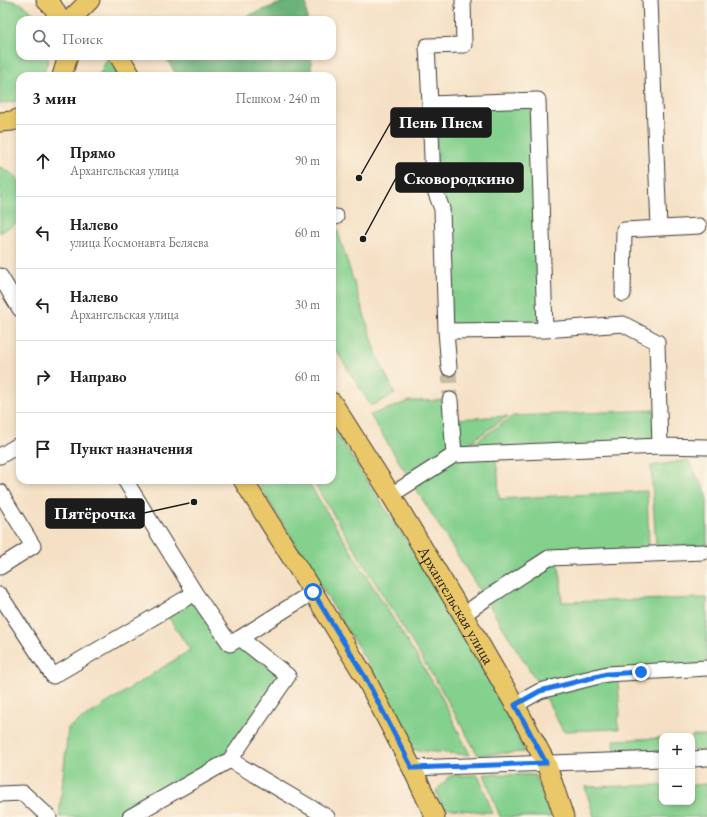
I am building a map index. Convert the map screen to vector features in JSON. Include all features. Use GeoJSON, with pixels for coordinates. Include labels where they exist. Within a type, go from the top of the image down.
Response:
{"type":"FeatureCollection","features":[{"type":"Feature","properties":{"kind":"main road"},"geometry":{"type":"LineString","coordinates":[[46,0],[53,7],[58,16]]}},
{"type":"Feature","properties":{"kind":"main road"},"geometry":{"type":"LineString","coordinates":[[74,16],[90,0]]}},
{"type":"Feature","properties":{"kind":"main road"},"geometry":{"type":"LineString","coordinates":[[63,72],[67,60]]}},
{"type":"Feature","properties":{"kind":"main road"},"geometry":{"type":"LineString","coordinates":[[121,60],[129,72]]}},
{"type":"Feature","properties":{"kind":"main road","name":"Архангельская улица"},"geometry":{"type":"LineString","coordinates":[[336,408],[463,615],[515,705],[546,763],[564,817]]}},
{"type":"Feature","properties":{"kind":"main road"},"geometry":{"type":"LineString","coordinates":[[246,484],[365,677],[412,768],[435,817]]}},
{"type":"Feature","properties":{"kind":"street"},"geometry":{"type":"LineString","coordinates":[[449,368],[446,331],[442,209],[433,185],[427,46],[464,45],[463,0]]}},
{"type":"Feature","properties":{"kind":"street"},"geometry":{"type":"LineString","coordinates":[[650,0],[660,228]]}},
{"type":"Feature","properties":{"kind":"street"},"geometry":{"type":"LineString","coordinates":[[430,104],[538,100],[545,330]]}},
{"type":"Feature","properties":{"kind":"street"},"geometry":{"type":"LineString","coordinates":[[623,294],[624,230],[699,226]]}},
{"type":"Feature","properties":{"kind":"street"},"geometry":{"type":"LineString","coordinates":[[0,276],[16,302]]}},
{"type":"Feature","properties":{"kind":"street"},"geometry":{"type":"LineString","coordinates":[[446,331],[545,330],[623,324],[657,342],[660,446]]}},
{"type":"Feature","properties":{"kind":"street"},"geometry":{"type":"LineString","coordinates":[[450,400],[454,456]]}},
{"type":"Feature","properties":{"kind":"street"},"geometry":{"type":"LineString","coordinates":[[0,456],[16,446]]}},
{"type":"Feature","properties":{"kind":"street"},"geometry":{"type":"LineString","coordinates":[[390,495],[454,456],[660,446],[707,447]]}},
{"type":"Feature","properties":{"kind":"street"},"geometry":{"type":"LineString","coordinates":[[127,484],[195,593],[230,644],[313,592]]}},
{"type":"Feature","properties":{"kind":"street"},"geometry":{"type":"LineString","coordinates":[[0,492],[33,546],[0,567]]}},
{"type":"Feature","properties":{"kind":"street"},"geometry":{"type":"LineString","coordinates":[[463,615],[549,558],[703,552]]}},
{"type":"Feature","properties":{"kind":"street"},"geometry":{"type":"LineString","coordinates":[[0,595],[53,676],[195,593]]}},
{"type":"Feature","properties":{"kind":"street"},"geometry":{"type":"LineString","coordinates":[[130,817],[230,760],[288,676],[240,638]]}},
{"type":"Feature","properties":{"kind":"street"},"geometry":{"type":"LineString","coordinates":[[515,705],[540,691],[607,674],[707,668]]}},
{"type":"Feature","properties":{"kind":"street"},"geometry":{"type":"LineString","coordinates":[[695,759],[707,758]]}},
{"type":"Feature","properties":{"kind":"street"},"geometry":{"type":"LineString","coordinates":[[412,768],[659,759]]}},
{"type":"Feature","properties":{"kind":"street"},"geometry":{"type":"LineString","coordinates":[[230,760],[327,817]]}},
{"type":"Feature","properties":{"kind":"street"},"geometry":{"type":"LineString","coordinates":[[0,794],[23,793],[49,817]]}},
{"type":"Feature","properties":{"kind":"green space"},"geometry":{"type":"Polygon","coordinates":[[[0,0],[18,2],[35,16],[16,16],[16,60],[48,61],[44,72],[16,72],[16,101],[0,104],[0,0]]]}},
{"type":"Feature","properties":{"kind":"green space"},"geometry":{"type":"Polygon","coordinates":[[[289,0],[306,0],[307,16],[247,16],[289,0]]]}},
{"type":"Feature","properties":{"kind":"green space"},"geometry":{"type":"Polygon","coordinates":[[[107,60],[110,60],[117,72],[101,72],[107,60]]]}},
{"type":"Feature","properties":{"kind":"green space"},"geometry":{"type":"Polygon","coordinates":[[[167,60],[311,60],[312,72],[175,72],[167,60]]]}},
{"type":"Feature","properties":{"kind":"green space"},"geometry":{"type":"Polygon","coordinates":[[[533,106],[541,325],[450,327],[438,185],[435,109],[533,106]]]}},
{"type":"Feature","properties":{"kind":"green space"},"geometry":{"type":"Polygon","coordinates":[[[0,167],[16,176],[16,223],[0,233],[0,167]]]}},
{"type":"Feature","properties":{"kind":"green space"},"geometry":{"type":"Polygon","coordinates":[[[336,226],[378,358],[395,394],[371,406],[336,350],[336,226]]]}},
{"type":"Feature","properties":{"kind":"green space"},"geometry":{"type":"Polygon","coordinates":[[[450,400],[455,419],[508,416],[456,452],[461,452],[513,416],[654,410],[655,443],[494,451],[498,474],[499,499],[647,491],[649,551],[556,555],[561,578],[562,602],[707,598],[707,663],[618,681],[620,716],[617,720],[619,729],[563,731],[541,688],[370,415],[410,401],[450,400]]]}},
{"type":"Feature","properties":{"kind":"green space"},"geometry":{"type":"Polygon","coordinates":[[[336,432],[403,535],[474,653],[503,705],[525,752],[478,755],[442,691],[314,484],[336,484],[336,432]]]}},
{"type":"Feature","properties":{"kind":"green space"},"geometry":{"type":"Polygon","coordinates":[[[688,460],[707,494],[707,551],[705,546],[656,546],[651,466],[688,460]]]}},
{"type":"Feature","properties":{"kind":"green space"},"geometry":{"type":"Polygon","coordinates":[[[258,484],[309,484],[440,694],[470,755],[412,750],[372,670],[258,484]]]}},
{"type":"Feature","properties":{"kind":"green space"},"geometry":{"type":"Polygon","coordinates":[[[193,600],[239,644],[281,677],[226,756],[119,817],[59,817],[68,728],[190,650],[167,615],[193,600]]]}},
{"type":"Feature","properties":{"kind":"green space"},"geometry":{"type":"Polygon","coordinates":[[[695,736],[707,736],[707,750],[695,751],[695,736]]]}},
{"type":"Feature","properties":{"kind":"green space"},"geometry":{"type":"Polygon","coordinates":[[[659,738],[659,752],[615,754],[614,740],[659,738]]]}},
{"type":"Feature","properties":{"kind":"green space"},"geometry":{"type":"Polygon","coordinates":[[[484,774],[535,775],[551,817],[500,817],[484,774]]]}},
{"type":"Feature","properties":{"kind":"green space"},"geometry":{"type":"Polygon","coordinates":[[[478,775],[493,813],[442,808],[436,791],[450,776],[478,775]]]}},
{"type":"Feature","properties":{"kind":"green space"},"geometry":{"type":"Polygon","coordinates":[[[707,784],[707,817],[594,817],[585,787],[659,785],[659,805],[695,805],[695,785],[707,784]]]}},
{"type":"Feature","properties":{"kind":"tunnel"},"geometry":{"type":"LineString","coordinates":[[449,368],[450,400]]}},
{"type":"Feature","properties":{"kind":"place","name":"Пень Пнем"},"geometry":{"type":"Point","coordinates":[359,178]}},
{"type":"Feature","properties":{"kind":"place","name":"Сковородкино"},"geometry":{"type":"Point","coordinates":[363,239]}},
{"type":"Feature","properties":{"kind":"place","name":"Пятёрочка"},"geometry":{"type":"Point","coordinates":[194,502]}},
{"type":"Feature","properties":{"kind":"route"},"geometry":{"type":"LineString","coordinates":[[313,592],[365,677],[412,768],[546,763],[515,705],[540,691],[607,674],[641,672]]}}]}
